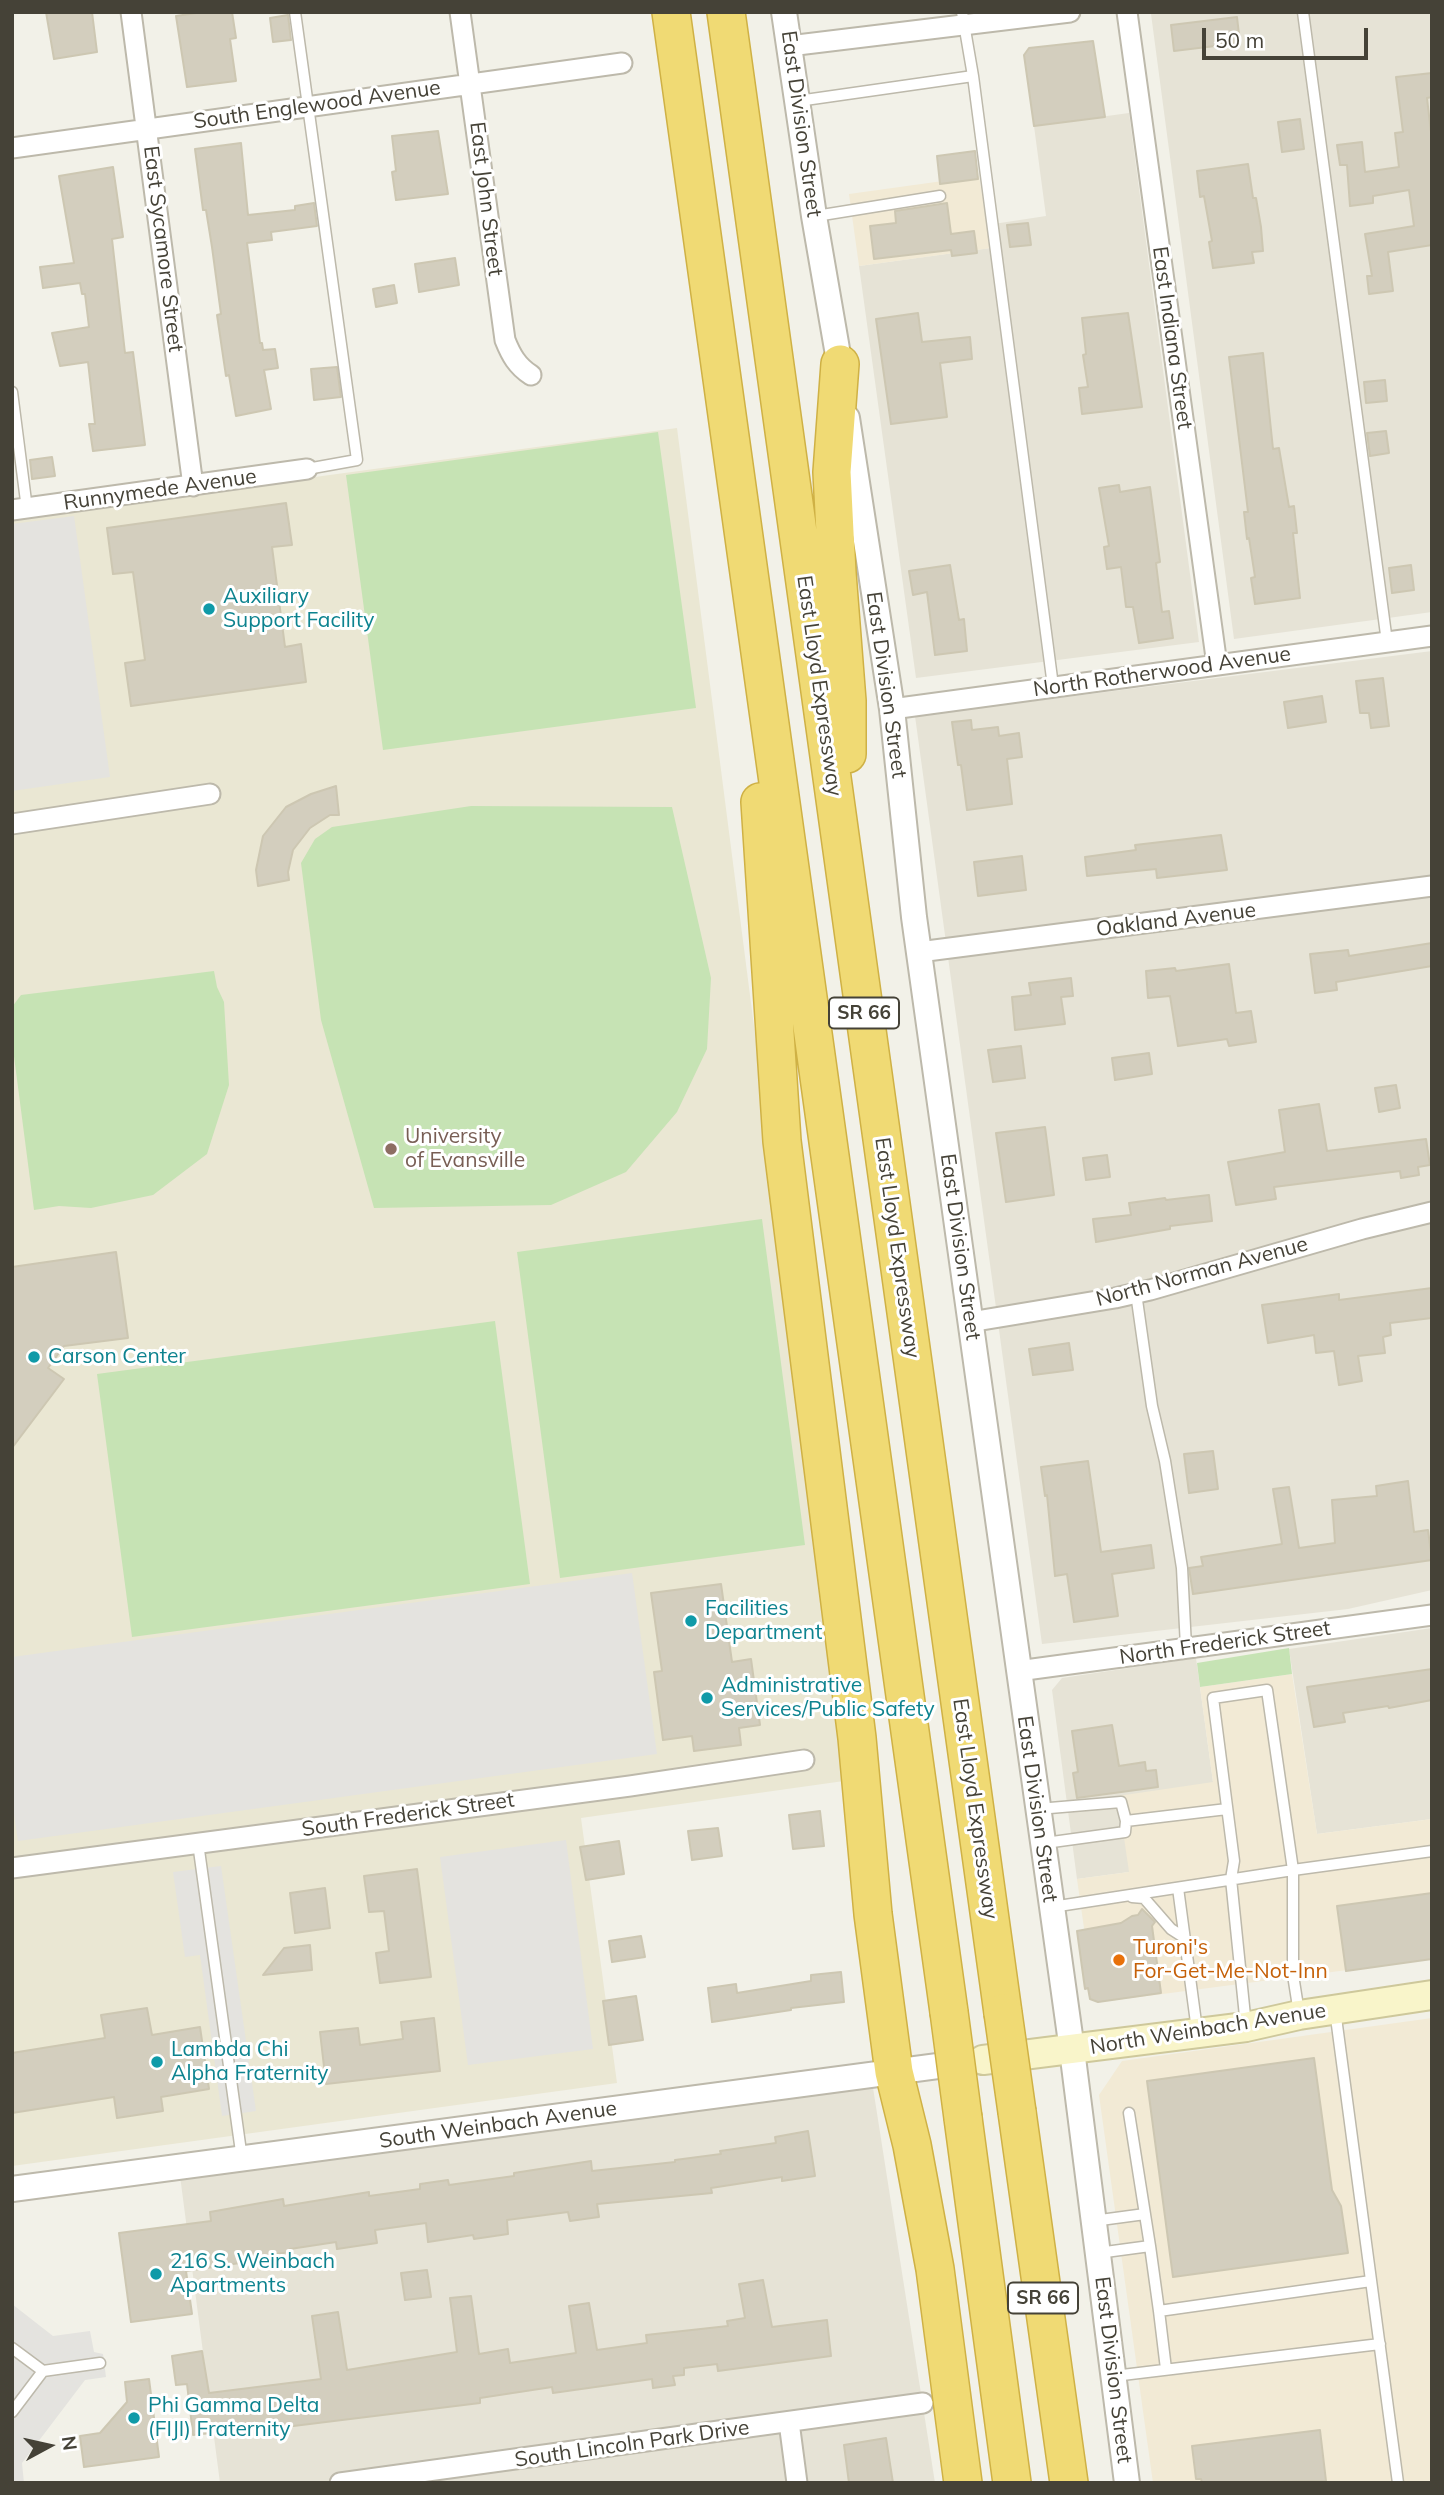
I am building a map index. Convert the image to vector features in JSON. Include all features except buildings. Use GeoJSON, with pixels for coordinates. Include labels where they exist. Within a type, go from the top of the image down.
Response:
{"type":"FeatureCollection","features":[{"type":"Feature","properties":{"kind":"highway","name":"SR 66"},"geometry":{"type":"LineString","coordinates":[[671,12],[964,2118],[1012,2483]]}},
{"type":"Feature","properties":{"kind":"highway","name":"East Lloyd Expressway"},"geometry":{"type":"LineString","coordinates":[[726,12],[1069,2483]]}},
{"type":"Feature","properties":{"kind":"highway"},"geometry":{"type":"LineString","coordinates":[[840,364],[832,472],[847,701],[847,892]]}},
{"type":"Feature","properties":{"kind":"highway"},"geometry":{"type":"LineString","coordinates":[[752,594],[761,845],[782,1142],[857,1738],[873,1914],[894,2072],[912,2145],[935,2269],[963,2483]]}},
{"type":"Feature","properties":{"kind":"main road","name":"North Weinbach Avenue"},"geometry":{"type":"LineString","coordinates":[[983,2060],[1198,2034],[1299,2015],[1432,1995]]}},
{"type":"Feature","properties":{"kind":"street","name":"East Sycamore Street"},"geometry":{"type":"LineString","coordinates":[[131,12],[193,486]]}},
{"type":"Feature","properties":{"kind":"street","name":"East John Street"},"geometry":{"type":"LineString","coordinates":[[460,12],[505,340],[512,358],[522,370],[531,375]]}},
{"type":"Feature","properties":{"kind":"street","name":"East Division Street"},"geometry":{"type":"LineString","coordinates":[[785,12],[814,216],[840,364],[892,709],[919,952],[1072,2050],[1128,2483]]}},
{"type":"Feature","properties":{"kind":"street"},"geometry":{"type":"LineString","coordinates":[[789,46],[963,19],[1070,12]]}},
{"type":"Feature","properties":{"kind":"street","name":"East Indiana Street"},"geometry":{"type":"LineString","coordinates":[[1127,12],[1217,664]]}},
{"type":"Feature","properties":{"kind":"street","name":"South Englewood Avenue"},"geometry":{"type":"LineString","coordinates":[[12,148],[622,63]]}},
{"type":"Feature","properties":{"kind":"street","name":"Runnymede Avenue"},"geometry":{"type":"LineString","coordinates":[[20,509],[307,470]]}},
{"type":"Feature","properties":{"kind":"street","name":"North Rotherwood Avenue"},"geometry":{"type":"LineString","coordinates":[[892,709],[1432,636]]}},
{"type":"Feature","properties":{"kind":"street"},"geometry":{"type":"LineString","coordinates":[[12,824],[210,794]]}},
{"type":"Feature","properties":{"kind":"street","name":"Oakland Avenue"},"geometry":{"type":"LineString","coordinates":[[919,952],[1432,886]]}},
{"type":"Feature","properties":{"kind":"street","name":"North Norman Avenue"},"geometry":{"type":"LineString","coordinates":[[970,1322],[1136,1293],[1432,1212]]}},
{"type":"Feature","properties":{"kind":"street","name":"North Frederick Street"},"geometry":{"type":"LineString","coordinates":[[1018,1671],[1432,1615]]}},
{"type":"Feature","properties":{"kind":"street","name":"South Frederick Street"},"geometry":{"type":"LineString","coordinates":[[12,1868],[617,1788],[804,1760]]}},
{"type":"Feature","properties":{"kind":"street","name":"South Weinbach Avenue"},"geometry":{"type":"LineString","coordinates":[[12,2189],[983,2060]]}},
{"type":"Feature","properties":{"kind":"street","name":"South Lincoln Park Drive"},"geometry":{"type":"LineString","coordinates":[[340,2483],[923,2403]]}},
{"type":"Feature","properties":{"kind":"street"},"geometry":{"type":"LineString","coordinates":[[789,2422],[797,2483]]}},
{"type":"Feature","properties":{"kind":"lane"},"geometry":{"type":"LineString","coordinates":[[295,12],[357,460],[307,470]]}},
{"type":"Feature","properties":{"kind":"lane"},"geometry":{"type":"LineString","coordinates":[[1303,12],[1387,642]]}},
{"type":"Feature","properties":{"kind":"lane"},"geometry":{"type":"LineString","coordinates":[[963,19],[973,76],[1053,686]]}},
{"type":"Feature","properties":{"kind":"lane"},"geometry":{"type":"LineString","coordinates":[[797,101],[973,76]]}},
{"type":"Feature","properties":{"kind":"lane"},"geometry":{"type":"LineString","coordinates":[[814,216],[940,196]]}},
{"type":"Feature","properties":{"kind":"lane"},"geometry":{"type":"LineString","coordinates":[[12,392],[20,509]]}},
{"type":"Feature","properties":{"kind":"lane"},"geometry":{"type":"LineString","coordinates":[[1136,1293],[1152,1406],[1165,1461],[1181,1567],[1186,1647]]}},
{"type":"Feature","properties":{"kind":"lane"},"geometry":{"type":"LineString","coordinates":[[1246,2027],[1231,1879],[1234,1861],[1213,1698],[1266,1690],[1293,1870],[1293,1975],[1299,2015]]}},
{"type":"Feature","properties":{"kind":"lane"},"geometry":{"type":"LineString","coordinates":[[1037,1809],[1121,1802],[1126,1821],[1125,1832],[1043,1843]]}},
{"type":"Feature","properties":{"kind":"lane"},"geometry":{"type":"LineString","coordinates":[[1126,1821],[1227,1809]]}},
{"type":"Feature","properties":{"kind":"lane"},"geometry":{"type":"LineString","coordinates":[[198,1843],[242,2160]]}},
{"type":"Feature","properties":{"kind":"lane"},"geometry":{"type":"LineString","coordinates":[[1052,1907],[1432,1851]]}},
{"type":"Feature","properties":{"kind":"lane"},"geometry":{"type":"LineString","coordinates":[[1178,1888],[1198,2034]]}},
{"type":"Feature","properties":{"kind":"lane"},"geometry":{"type":"LineString","coordinates":[[1126,1896],[1144,1898],[1171,1929],[1185,1938]]}},
{"type":"Feature","properties":{"kind":"lane"},"geometry":{"type":"LineString","coordinates":[[1335,2010],[1398,2483]]}},
{"type":"Feature","properties":{"kind":"lane"},"geometry":{"type":"LineString","coordinates":[[1129,2113],[1166,2370]]}},
{"type":"Feature","properties":{"kind":"lane"},"geometry":{"type":"LineString","coordinates":[[1093,2221],[1145,2214]]}},
{"type":"Feature","properties":{"kind":"lane"},"geometry":{"type":"LineString","coordinates":[[1098,2253],[1150,2246]]}},
{"type":"Feature","properties":{"kind":"lane"},"geometry":{"type":"LineString","coordinates":[[1158,2311],[1371,2281]]}},
{"type":"Feature","properties":{"kind":"lane"},"geometry":{"type":"LineString","coordinates":[[1113,2376],[1380,2344]]}},
{"type":"Feature","properties":{"kind":"lane"},"geometry":{"type":"LineString","coordinates":[[12,2348],[43,2371],[100,2363]]}},
{"type":"Feature","properties":{"kind":"lane"},"geometry":{"type":"LineString","coordinates":[[12,2412],[43,2371]]}},
{"type":"Feature","properties":{"kind":"shaded area"},"geometry":{"type":"Polygon","coordinates":[[[1432,12],[1432,612],[1234,639],[1151,14],[1432,12]]]}},
{"type":"Feature","properties":{"kind":"shaded area"},"geometry":{"type":"Polygon","coordinates":[[[1129,113],[1199,642],[916,678],[859,266],[990,248],[987,225],[1046,216],[1034,126],[1129,113]]]}},
{"type":"Feature","properties":{"kind":"shaded area"},"geometry":{"type":"Polygon","coordinates":[[[979,176],[991,248],[859,266],[849,194],[979,176]]]}},
{"type":"Feature","properties":{"kind":"shaded area","name":"University of Evansville"},"geometry":{"type":"Polygon","coordinates":[[[677,428],[851,1780],[581,1818],[617,2083],[12,2166],[12,518],[677,428]]]}},
{"type":"Feature","properties":{"kind":"shaded area"},"geometry":{"type":"Polygon","coordinates":[[[74,516],[110,777],[12,791],[12,524],[74,516]]]}},
{"type":"Feature","properties":{"kind":"shaded area"},"geometry":{"type":"Polygon","coordinates":[[[1432,651],[1432,1590],[1348,1609],[1042,1644],[915,716],[1432,651]]]}},
{"type":"Feature","properties":{"kind":"shaded area"},"geometry":{"type":"Polygon","coordinates":[[[632,1573],[657,1754],[18,1841],[12,1801],[12,1657],[632,1573]]]}},
{"type":"Feature","properties":{"kind":"shaded area"},"geometry":{"type":"Polygon","coordinates":[[[1432,1628],[1432,1819],[1317,1834],[1289,1649],[1432,1628]]]}},
{"type":"Feature","properties":{"kind":"shaded area"},"geometry":{"type":"Polygon","coordinates":[[[1196,1658],[1213,1782],[1129,1872],[1077,1879],[1052,1690],[1062,1678],[1196,1658]]]}},
{"type":"Feature","properties":{"kind":"shaded area"},"geometry":{"type":"Polygon","coordinates":[[[1292,1674],[1317,1834],[1432,1819],[1432,1959],[1101,2002],[1094,1998],[1077,1879],[1129,1872],[1118,1796],[1213,1782],[1200,1687],[1292,1674]]]}},
{"type":"Feature","properties":{"kind":"shaded area"},"geometry":{"type":"Polygon","coordinates":[[[566,1840],[593,2049],[468,2065],[440,1857],[566,1840]]]}},
{"type":"Feature","properties":{"kind":"shaded area"},"geometry":{"type":"Polygon","coordinates":[[[221,1866],[256,2111],[222,2116],[200,1955],[185,1957],[173,1872],[221,1866]]]}},
{"type":"Feature","properties":{"kind":"shaded area"},"geometry":{"type":"Polygon","coordinates":[[[1432,2018],[1432,2483],[1153,2483],[1099,2095],[1122,2061],[1432,2018]]]}},
{"type":"Feature","properties":{"kind":"shaded area"},"geometry":{"type":"Polygon","coordinates":[[[871,2075],[935,2483],[220,2483],[179,2168],[871,2075]]]}},
{"type":"Feature","properties":{"kind":"shaded area"},"geometry":{"type":"Polygon","coordinates":[[[12,2304],[53,2336],[90,2331],[94,2352],[103,2354],[106,2377],[85,2380],[22,2463],[24,2483],[12,2483],[12,2304]]]}},
{"type":"Feature","properties":{"kind":"green space"},"geometry":{"type":"Polygon","coordinates":[[[658,432],[696,708],[383,750],[346,475],[658,432]]]}},
{"type":"Feature","properties":{"kind":"green space"},"geometry":{"type":"Polygon","coordinates":[[[471,806],[672,807],[711,978],[707,1049],[677,1112],[626,1172],[551,1205],[374,1208],[321,1020],[301,863],[315,839],[332,827],[471,806]]]}},
{"type":"Feature","properties":{"kind":"green space"},"geometry":{"type":"Polygon","coordinates":[[[214,971],[224,1002],[229,1085],[207,1154],[153,1195],[91,1208],[59,1206],[34,1210],[12,1041],[12,1007],[21,995],[214,971]]]}},
{"type":"Feature","properties":{"kind":"green space"},"geometry":{"type":"Polygon","coordinates":[[[762,1219],[805,1545],[560,1578],[517,1252],[762,1219]]]}},
{"type":"Feature","properties":{"kind":"green space"},"geometry":{"type":"Polygon","coordinates":[[[495,1321],[530,1584],[132,1637],[97,1374],[495,1321]]]}},
{"type":"Feature","properties":{"kind":"green space"},"geometry":{"type":"Polygon","coordinates":[[[1289,1648],[1292,1674],[1200,1687],[1197,1663],[1289,1648]]]}},
{"type":"Feature","properties":{"kind":"place","name":"Auxiliary Support Facility"},"geometry":{"type":"Point","coordinates":[209,609]}},
{"type":"Feature","properties":{"kind":"place","name":"University of Evansville"},"geometry":{"type":"Point","coordinates":[391,1149]}},
{"type":"Feature","properties":{"kind":"place","name":"Carson Center"},"geometry":{"type":"Point","coordinates":[34,1357]}},
{"type":"Feature","properties":{"kind":"place","name":"Facilities Department"},"geometry":{"type":"Point","coordinates":[691,1621]}},
{"type":"Feature","properties":{"kind":"place","name":"Administrative Services/Public Safety"},"geometry":{"type":"Point","coordinates":[707,1698]}},
{"type":"Feature","properties":{"kind":"place","name":"Turoni's For-Get-Me-Not-Inn"},"geometry":{"type":"Point","coordinates":[1119,1960]}},
{"type":"Feature","properties":{"kind":"place","name":"Lambda Chi Alpha Fraternity"},"geometry":{"type":"Point","coordinates":[157,2062]}},
{"type":"Feature","properties":{"kind":"place","name":"216 S. Weinbach Apartments"},"geometry":{"type":"Point","coordinates":[156,2274]}},
{"type":"Feature","properties":{"kind":"place","name":"Phi Gamma Delta (FIJI) Fraternity"},"geometry":{"type":"Point","coordinates":[134,2418]}}]}
